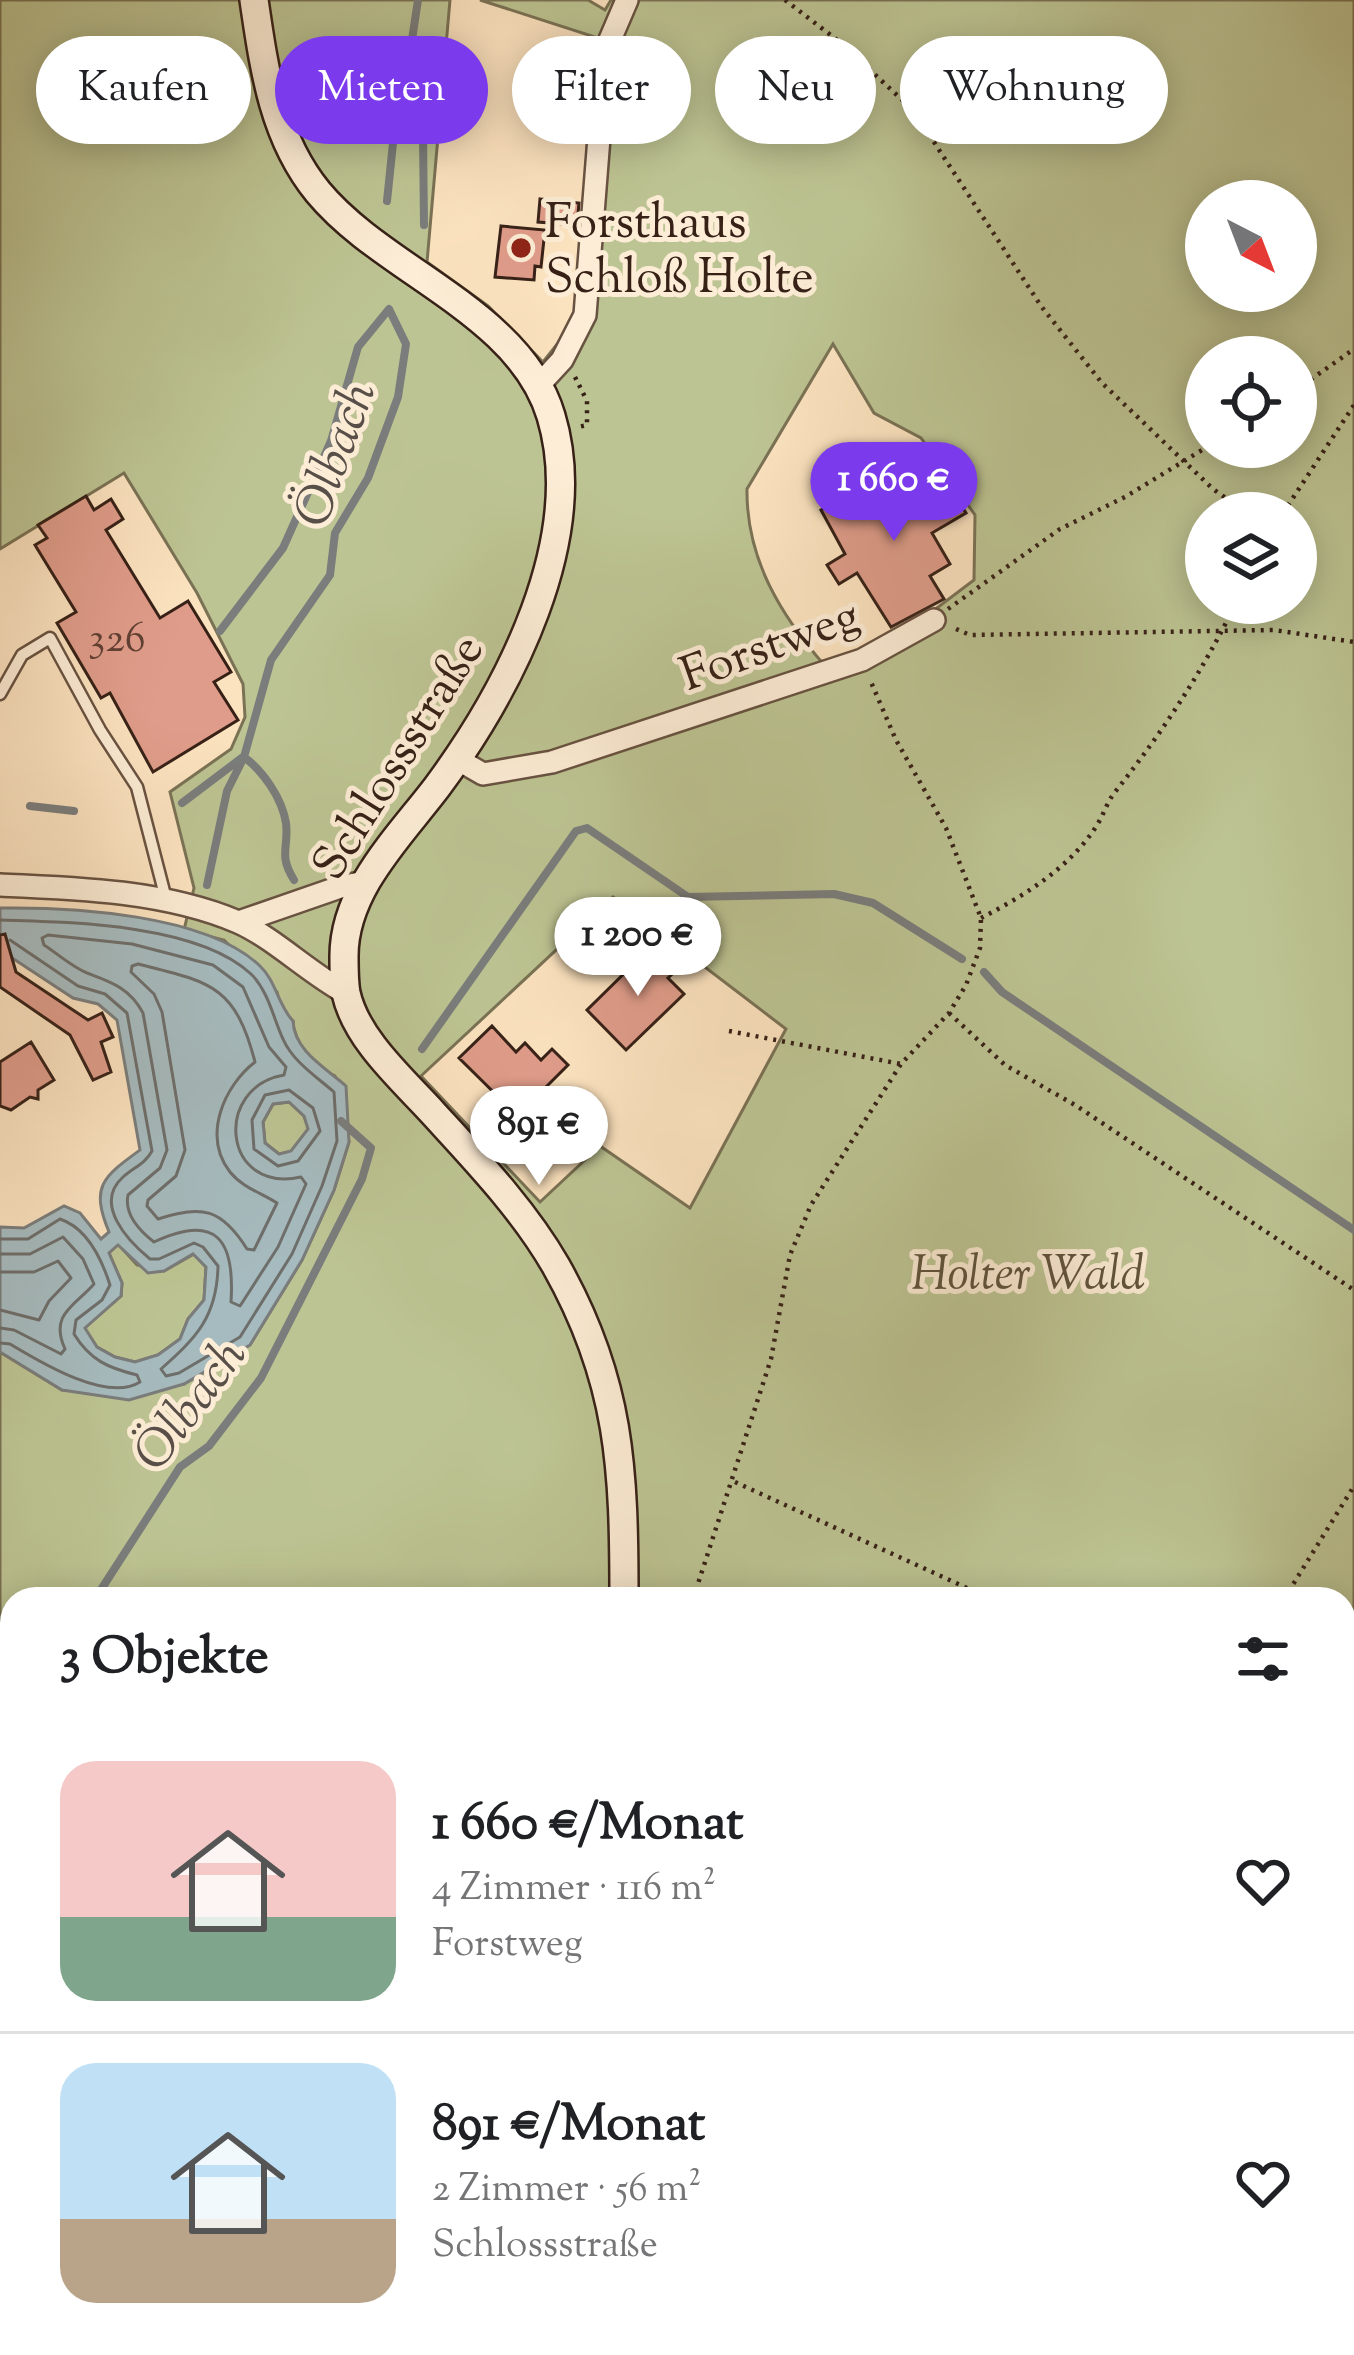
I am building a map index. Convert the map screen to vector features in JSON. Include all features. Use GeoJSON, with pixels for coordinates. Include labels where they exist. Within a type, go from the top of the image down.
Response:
{"type":"FeatureCollection","features":[{"type":"Feature","properties":{"kind":"main road","name":"Schlossstraße"},"geometry":{"type":"LineString","coordinates":[[254,0],[272,101],[287,143],[318,192],[363,235],[475,316],[518,358],[538,386],[556,433],[561,506],[542,587],[506,678],[457,759],[365,882],[348,920],[346,993],[358,1023],[393,1070],[508,1199],[554,1261],[577,1305],[608,1384],[620,1439],[624,1587]]}},
{"type":"Feature","properties":{"kind":"street"},"geometry":{"type":"LineString","coordinates":[[538,386],[562,360],[585,315],[606,50],[627,0]]}},
{"type":"Feature","properties":{"kind":"street","name":"Forstweg"},"geometry":{"type":"LineString","coordinates":[[457,759],[483,774],[552,762],[862,660],[934,620]]}},
{"type":"Feature","properties":{"kind":"street"},"geometry":{"type":"LineString","coordinates":[[239,922],[365,882]]}},
{"type":"Feature","properties":{"kind":"street"},"geometry":{"type":"LineString","coordinates":[[0,885],[61,887],[166,902],[239,922],[346,993]]}},
{"type":"Feature","properties":{"kind":"lane"},"geometry":{"type":"LineString","coordinates":[[0,694],[22,655],[50,638],[137,788],[166,902]]}},
{"type":"Feature","properties":{"kind":"path"},"geometry":{"type":"LineString","coordinates":[[785,0],[841,43],[913,110],[1041,306],[1082,360],[1185,459]]}},
{"type":"Feature","properties":{"kind":"path"},"geometry":{"type":"LineString","coordinates":[[1317,375],[1354,349]]}},
{"type":"Feature","properties":{"kind":"path"},"geometry":{"type":"LineString","coordinates":[[1297,492],[1354,405]]}},
{"type":"Feature","properties":{"kind":"path","name":"Forstweg"},"geometry":{"type":"LineString","coordinates":[[934,620],[1060,529],[1185,461]]}},
{"type":"Feature","properties":{"kind":"path"},"geometry":{"type":"LineString","coordinates":[[1193,468],[1217,492]]}},
{"type":"Feature","properties":{"kind":"path"},"geometry":{"type":"LineString","coordinates":[[934,620],[970,635],[1274,630],[1354,642]]}},
{"type":"Feature","properties":{"kind":"path"},"geometry":{"type":"LineString","coordinates":[[981,918],[1013,901],[1077,851],[1111,796],[1168,725],[1226,624]]}},
{"type":"Feature","properties":{"kind":"path"},"geometry":{"type":"LineString","coordinates":[[697,1587],[771,1359],[790,1255],[811,1205],[901,1064],[949,1013],[980,948],[981,918],[946,828],[896,740],[862,660]]}},
{"type":"Feature","properties":{"kind":"path"},"geometry":{"type":"LineString","coordinates":[[949,1013],[1005,1064],[1075,1105],[1354,1290]]}},
{"type":"Feature","properties":{"kind":"path"},"geometry":{"type":"LineString","coordinates":[[729,1031],[901,1064]]}},
{"type":"Feature","properties":{"kind":"path"},"geometry":{"type":"LineString","coordinates":[[733,1480],[966,1587]]}},
{"type":"Feature","properties":{"kind":"path"},"geometry":{"type":"LineString","coordinates":[[1291,1587],[1354,1486]]}},
{"type":"Feature","properties":{"kind":"green space","name":"Holter Wald"},"geometry":{"type":"Polygon","coordinates":[[[0,0],[450,0],[447,36],[275,36],[275,144],[437,144],[427,262],[488,306],[543,362],[566,333],[576,309],[588,144],[691,144],[691,36],[592,36],[480,0],[588,0],[605,10],[611,0],[1354,0],[1354,1587],[0,1587],[0,1352],[62,1390],[184,1384],[250,1345],[302,1260],[334,1190],[349,1142],[335,1076],[301,1045],[277,992],[224,940],[184,930],[194,888],[170,792],[231,749],[245,717],[243,684],[197,593],[124,473],[0,549],[0,0]],[[833,344],[747,489],[753,539],[769,585],[826,667],[929,614],[974,580],[975,515],[921,438],[874,413],[833,344]],[[613,897],[421,1076],[540,1202],[600,1146],[690,1208],[786,1029],[613,897]]]}},
{"type":"Feature","properties":{"kind":"green space"},"geometry":{"type":"Polygon","coordinates":[[[289,1102],[304,1116],[309,1129],[291,1152],[279,1154],[265,1143],[263,1122],[273,1104],[289,1102]]]}},
{"type":"Feature","properties":{"kind":"green space"},"geometry":{"type":"Polygon","coordinates":[[[118,1244],[137,1265],[164,1271],[194,1254],[206,1267],[204,1300],[188,1319],[180,1339],[158,1355],[135,1362],[97,1347],[84,1328],[121,1296],[122,1283],[109,1253],[118,1244]]]}},
{"type":"Feature","properties":{"kind":"water"},"geometry":{"type":"Polygon","coordinates":[[[0,908],[100,912],[207,935],[260,966],[305,1050],[346,1086],[349,1142],[334,1190],[302,1260],[250,1345],[184,1384],[129,1400],[62,1390],[0,1352],[0,1227],[24,1228],[64,1206],[80,1213],[101,1239],[109,1232],[101,1204],[104,1184],[140,1150],[117,1020],[98,1004],[73,998],[0,950],[0,908]],[[289,1102],[273,1104],[263,1122],[265,1143],[279,1154],[291,1151],[308,1129],[304,1116],[289,1102]],[[118,1245],[109,1253],[122,1283],[121,1296],[85,1328],[97,1347],[135,1362],[158,1355],[180,1339],[188,1319],[204,1300],[206,1267],[193,1254],[164,1271],[148,1273],[118,1245]]]}},
{"type":"Feature","properties":{"kind":"building"},"geometry":{"type":"Polygon","coordinates":[[[540,199],[579,203],[577,225],[538,222],[540,199]]]}},
{"type":"Feature","properties":{"kind":"building","name":"Forsthaus Schloß Holte"},"geometry":{"type":"Polygon","coordinates":[[[501,226],[545,230],[541,267],[535,266],[534,280],[495,277],[501,226]]]}},
{"type":"Feature","properties":{"kind":"building"},"geometry":{"type":"Polygon","coordinates":[[[940,472],[966,513],[932,533],[950,564],[930,576],[944,599],[891,627],[857,573],[839,584],[827,565],[845,554],[821,510],[872,479],[887,504],[940,472]]]}},
{"type":"Feature","properties":{"kind":"building"},"geometry":{"type":"Polygon","coordinates":[[[86,496],[94,510],[111,499],[123,519],[106,530],[160,618],[188,601],[231,672],[214,682],[238,720],[153,772],[110,693],[101,698],[57,623],[76,612],[35,545],[47,538],[38,525],[86,496]]]}},
{"type":"Feature","properties":{"kind":"building"},"geometry":{"type":"Polygon","coordinates":[[[5,934],[16,972],[88,1020],[102,1013],[113,1037],[101,1042],[111,1072],[93,1080],[70,1035],[0,987],[0,935],[5,934]]]}},
{"type":"Feature","properties":{"kind":"building"},"geometry":{"type":"Polygon","coordinates":[[[671,949],[684,963],[668,978],[684,994],[626,1050],[587,1010],[645,953],[655,964],[671,949]]]}},
{"type":"Feature","properties":{"kind":"building"},"geometry":{"type":"Polygon","coordinates":[[[492,1026],[516,1052],[525,1043],[541,1060],[552,1049],[568,1065],[547,1086],[576,1117],[547,1145],[459,1058],[492,1026]]]}},
{"type":"Feature","properties":{"kind":"building"},"geometry":{"type":"Polygon","coordinates":[[[31,1042],[54,1080],[38,1090],[38,1099],[30,1097],[11,1110],[0,1106],[0,1062],[31,1042]]]}},
{"type":"Feature","properties":{"kind":"waterway","name":"Ölbach"},"geometry":{"type":"LineString","coordinates":[[418,0],[407,73],[423,134],[424,225]]}},
{"type":"Feature","properties":{"kind":"waterway","name":"Ölbach"},"geometry":{"type":"LineString","coordinates":[[387,201],[393,144]]}},
{"type":"Feature","properties":{"kind":"waterway","name":"Ölbach"},"geometry":{"type":"LineString","coordinates":[[220,631],[283,548],[331,441],[358,347],[389,309],[406,344],[398,397],[368,478],[335,533],[330,575],[271,660],[244,757],[265,777],[280,804],[286,823],[285,857],[294,880]]}},
{"type":"Feature","properties":{"kind":"waterway","name":"Ölbach"},"geometry":{"type":"LineString","coordinates":[[182,803],[243,757]]}},
{"type":"Feature","properties":{"kind":"waterway","name":"Ölbach"},"geometry":{"type":"LineString","coordinates":[[207,885],[227,791],[244,757]]}},
{"type":"Feature","properties":{"kind":"waterway","name":"Ölbach"},"geometry":{"type":"LineString","coordinates":[[30,806],[74,811]]}},
{"type":"Feature","properties":{"kind":"waterway"},"geometry":{"type":"LineString","coordinates":[[422,1049],[576,831],[587,828],[688,897],[834,894],[873,903],[962,959]]}},
{"type":"Feature","properties":{"kind":"waterway"},"geometry":{"type":"LineString","coordinates":[[984,972],[1002,992],[1354,1230]]}},
{"type":"Feature","properties":{"kind":"waterway","name":"Ölbach"},"geometry":{"type":"LineString","coordinates":[[103,1587],[180,1467],[209,1446],[261,1378],[362,1179],[371,1148],[341,1121]]}},
{"type":"Feature","properties":{"kind":"place","name":"Forsthaus Schloß Holte"},"geometry":{"type":"Point","coordinates":[521,248]}}]}
